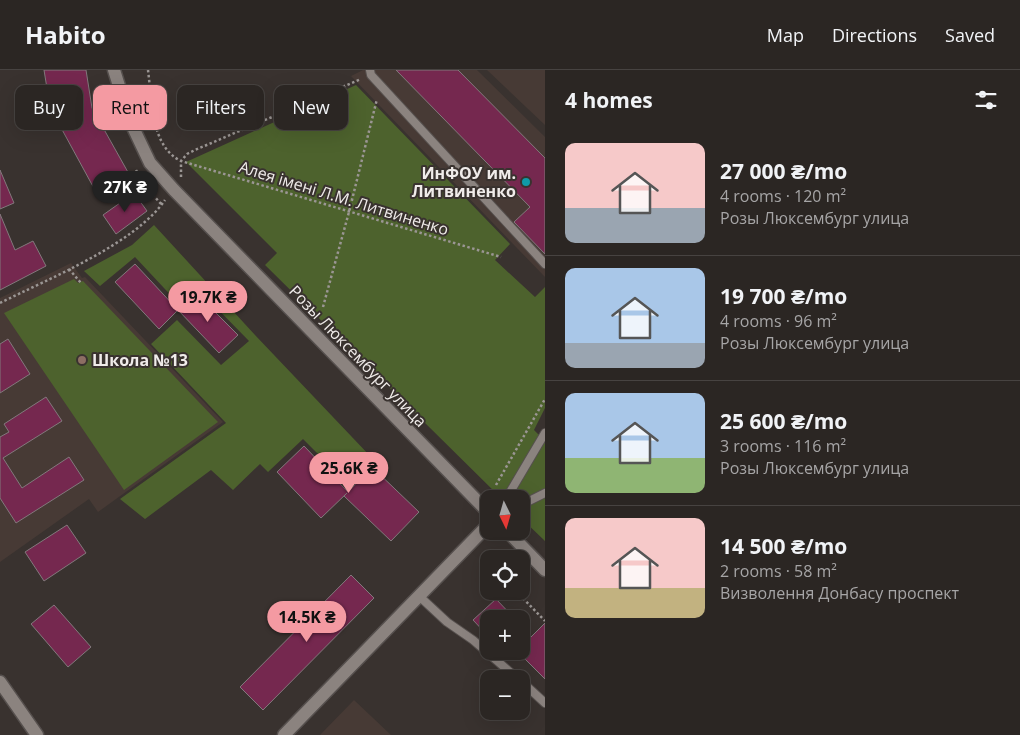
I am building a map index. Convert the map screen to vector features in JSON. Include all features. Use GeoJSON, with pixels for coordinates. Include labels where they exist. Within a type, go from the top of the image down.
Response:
{"type":"FeatureCollection","features":[{"type":"Feature","properties":{"kind":"street","name":"Розы Люксембург улица"},"geometry":{"type":"LineString","coordinates":[[114,70],[130,121],[150,163],[480,504]]}},
{"type":"Feature","properties":{"kind":"street"},"geometry":{"type":"LineString","coordinates":[[284,735],[480,533]]}},
{"type":"Feature","properties":{"kind":"street"},"geometry":{"type":"LineString","coordinates":[[516,540],[545,570]]}},
{"type":"Feature","properties":{"kind":"street"},"geometry":{"type":"LineString","coordinates":[[0,682],[37,735]]}},
{"type":"Feature","properties":{"kind":"lane"},"geometry":{"type":"LineString","coordinates":[[370,72],[545,264]]}},
{"type":"Feature","properties":{"kind":"lane"},"geometry":{"type":"LineString","coordinates":[[511,490],[545,433]]}},
{"type":"Feature","properties":{"kind":"lane"},"geometry":{"type":"LineString","coordinates":[[530,500],[545,492]]}},
{"type":"Feature","properties":{"kind":"lane"},"geometry":{"type":"LineString","coordinates":[[419,596],[447,622],[473,640],[508,670]]}},
{"type":"Feature","properties":{"kind":"lane"},"geometry":{"type":"LineString","coordinates":[[530,689],[545,703]]}},
{"type":"Feature","properties":{"kind":"path"},"geometry":{"type":"LineString","coordinates":[[148,70],[155,126],[172,157],[181,161]]}},
{"type":"Feature","properties":{"kind":"path"},"geometry":{"type":"LineString","coordinates":[[182,183],[181,161],[187,154],[370,72]]}},
{"type":"Feature","properties":{"kind":"path"},"geometry":{"type":"LineString","coordinates":[[323,307],[381,85]]}},
{"type":"Feature","properties":{"kind":"path","name":"Алея імені Л.М. Литвиненко"},"geometry":{"type":"LineString","coordinates":[[181,161],[501,257]]}},
{"type":"Feature","properties":{"kind":"path"},"geometry":{"type":"LineString","coordinates":[[0,303],[69,269],[128,236],[157,211],[167,197]]}},
{"type":"Feature","properties":{"kind":"path"},"geometry":{"type":"LineString","coordinates":[[69,269],[81,283]]}},
{"type":"Feature","properties":{"kind":"path"},"geometry":{"type":"LineString","coordinates":[[496,485],[545,399]]}},
{"type":"Feature","properties":{"kind":"path"},"geometry":{"type":"LineString","coordinates":[[525,600],[545,621]]}},
{"type":"Feature","properties":{"kind":"shaded area"},"geometry":{"type":"Polygon","coordinates":[[[363,70],[477,70],[545,137],[545,277],[351,76],[363,70]]]}},
{"type":"Feature","properties":{"kind":"shaded area"},"geometry":{"type":"Polygon","coordinates":[[[487,70],[545,70],[545,125],[487,70]]]}},
{"type":"Feature","properties":{"kind":"shaded area","name":"Школа №13"},"geometry":{"type":"Polygon","coordinates":[[[71,263],[82,278],[85,277],[223,422],[98,512],[89,499],[0,562],[0,298],[71,263]]]}},
{"type":"Feature","properties":{"kind":"shaded area"},"geometry":{"type":"Polygon","coordinates":[[[354,700],[391,735],[320,735],[354,700]]]}},
{"type":"Feature","properties":{"kind":"green space"},"geometry":{"type":"Polygon","coordinates":[[[356,85],[510,244],[495,260],[535,297],[545,287],[545,408],[534,430],[545,441],[545,541],[530,527],[530,490],[493,490],[265,265],[277,253],[186,162],[257,130],[264,130],[264,127],[274,122],[274,130],[348,130],[348,89],[356,85]]]}},
{"type":"Feature","properties":{"kind":"green space"},"geometry":{"type":"Polygon","coordinates":[[[154,225],[371,457],[345,481],[303,439],[268,472],[260,464],[233,490],[211,470],[145,519],[120,499],[226,423],[151,344],[177,320],[221,365],[249,341],[197,288],[178,303],[135,257],[100,286],[84,271],[132,245],[154,225]]]}},
{"type":"Feature","properties":{"kind":"green space"},"geometry":{"type":"Polygon","coordinates":[[[74,279],[78,283],[83,281],[218,422],[124,490],[4,313],[74,279]]]}},
{"type":"Feature","properties":{"kind":"building"},"geometry":{"type":"Polygon","coordinates":[[[44,70],[86,70],[93,110],[93,130],[104,130],[129,174],[96,192],[62,130],[83,130],[83,85],[46,85],[44,70]]]}},
{"type":"Feature","properties":{"kind":"building","name":"ИнФОУ им. Литвиненко"},"geometry":{"type":"Polygon","coordinates":[[[396,70],[458,70],[545,158],[545,254],[514,222],[530,207],[396,70]]]}},
{"type":"Feature","properties":{"kind":"building"},"geometry":{"type":"Polygon","coordinates":[[[0,170],[14,203],[0,209],[0,170]]]}},
{"type":"Feature","properties":{"kind":"building"},"geometry":{"type":"Polygon","coordinates":[[[134,193],[147,211],[116,234],[103,215],[134,193]]]}},
{"type":"Feature","properties":{"kind":"building"},"geometry":{"type":"Polygon","coordinates":[[[0,214],[15,250],[33,241],[46,266],[0,290],[0,214]]]}},
{"type":"Feature","properties":{"kind":"building"},"geometry":{"type":"Polygon","coordinates":[[[135,264],[178,310],[159,329],[115,282],[135,264]]]}},
{"type":"Feature","properties":{"kind":"building"},"geometry":{"type":"Polygon","coordinates":[[[196,293],[238,335],[219,353],[178,310],[196,293]]]}},
{"type":"Feature","properties":{"kind":"building"},"geometry":{"type":"Polygon","coordinates":[[[8,339],[30,374],[0,393],[0,344],[8,339]]]}},
{"type":"Feature","properties":{"kind":"building"},"geometry":{"type":"Polygon","coordinates":[[[46,397],[62,421],[3,458],[22,488],[69,457],[84,480],[16,523],[0,498],[0,437],[9,432],[4,424],[46,397]]]}},
{"type":"Feature","properties":{"kind":"building"},"geometry":{"type":"Polygon","coordinates":[[[304,446],[348,492],[372,467],[419,512],[391,541],[344,496],[347,493],[321,518],[277,472],[304,446]]]}},
{"type":"Feature","properties":{"kind":"building"},"geometry":{"type":"Polygon","coordinates":[[[67,525],[86,553],[44,581],[25,552],[67,525]]]}},
{"type":"Feature","properties":{"kind":"building"},"geometry":{"type":"Polygon","coordinates":[[[351,575],[374,598],[263,710],[240,687],[351,575]]]}},
{"type":"Feature","properties":{"kind":"building"},"geometry":{"type":"Polygon","coordinates":[[[497,600],[506,610],[484,610],[497,600]]]}},
{"type":"Feature","properties":{"kind":"building"},"geometry":{"type":"Polygon","coordinates":[[[54,605],[91,647],[68,667],[31,624],[54,605]]]}},
{"type":"Feature","properties":{"kind":"building"},"geometry":{"type":"Polygon","coordinates":[[[480,614],[480,627],[473,620],[480,614]]]}},
{"type":"Feature","properties":{"kind":"building"},"geometry":{"type":"Polygon","coordinates":[[[545,623],[545,679],[526,660],[530,660],[531,637],[545,623]]]}},
{"type":"Feature","properties":{"kind":"place","name":"ИнФОУ им. Литвиненко"},"geometry":{"type":"Point","coordinates":[526,182]}},
{"type":"Feature","properties":{"kind":"place","name":"Школа №13"},"geometry":{"type":"Point","coordinates":[82,360]}}]}
